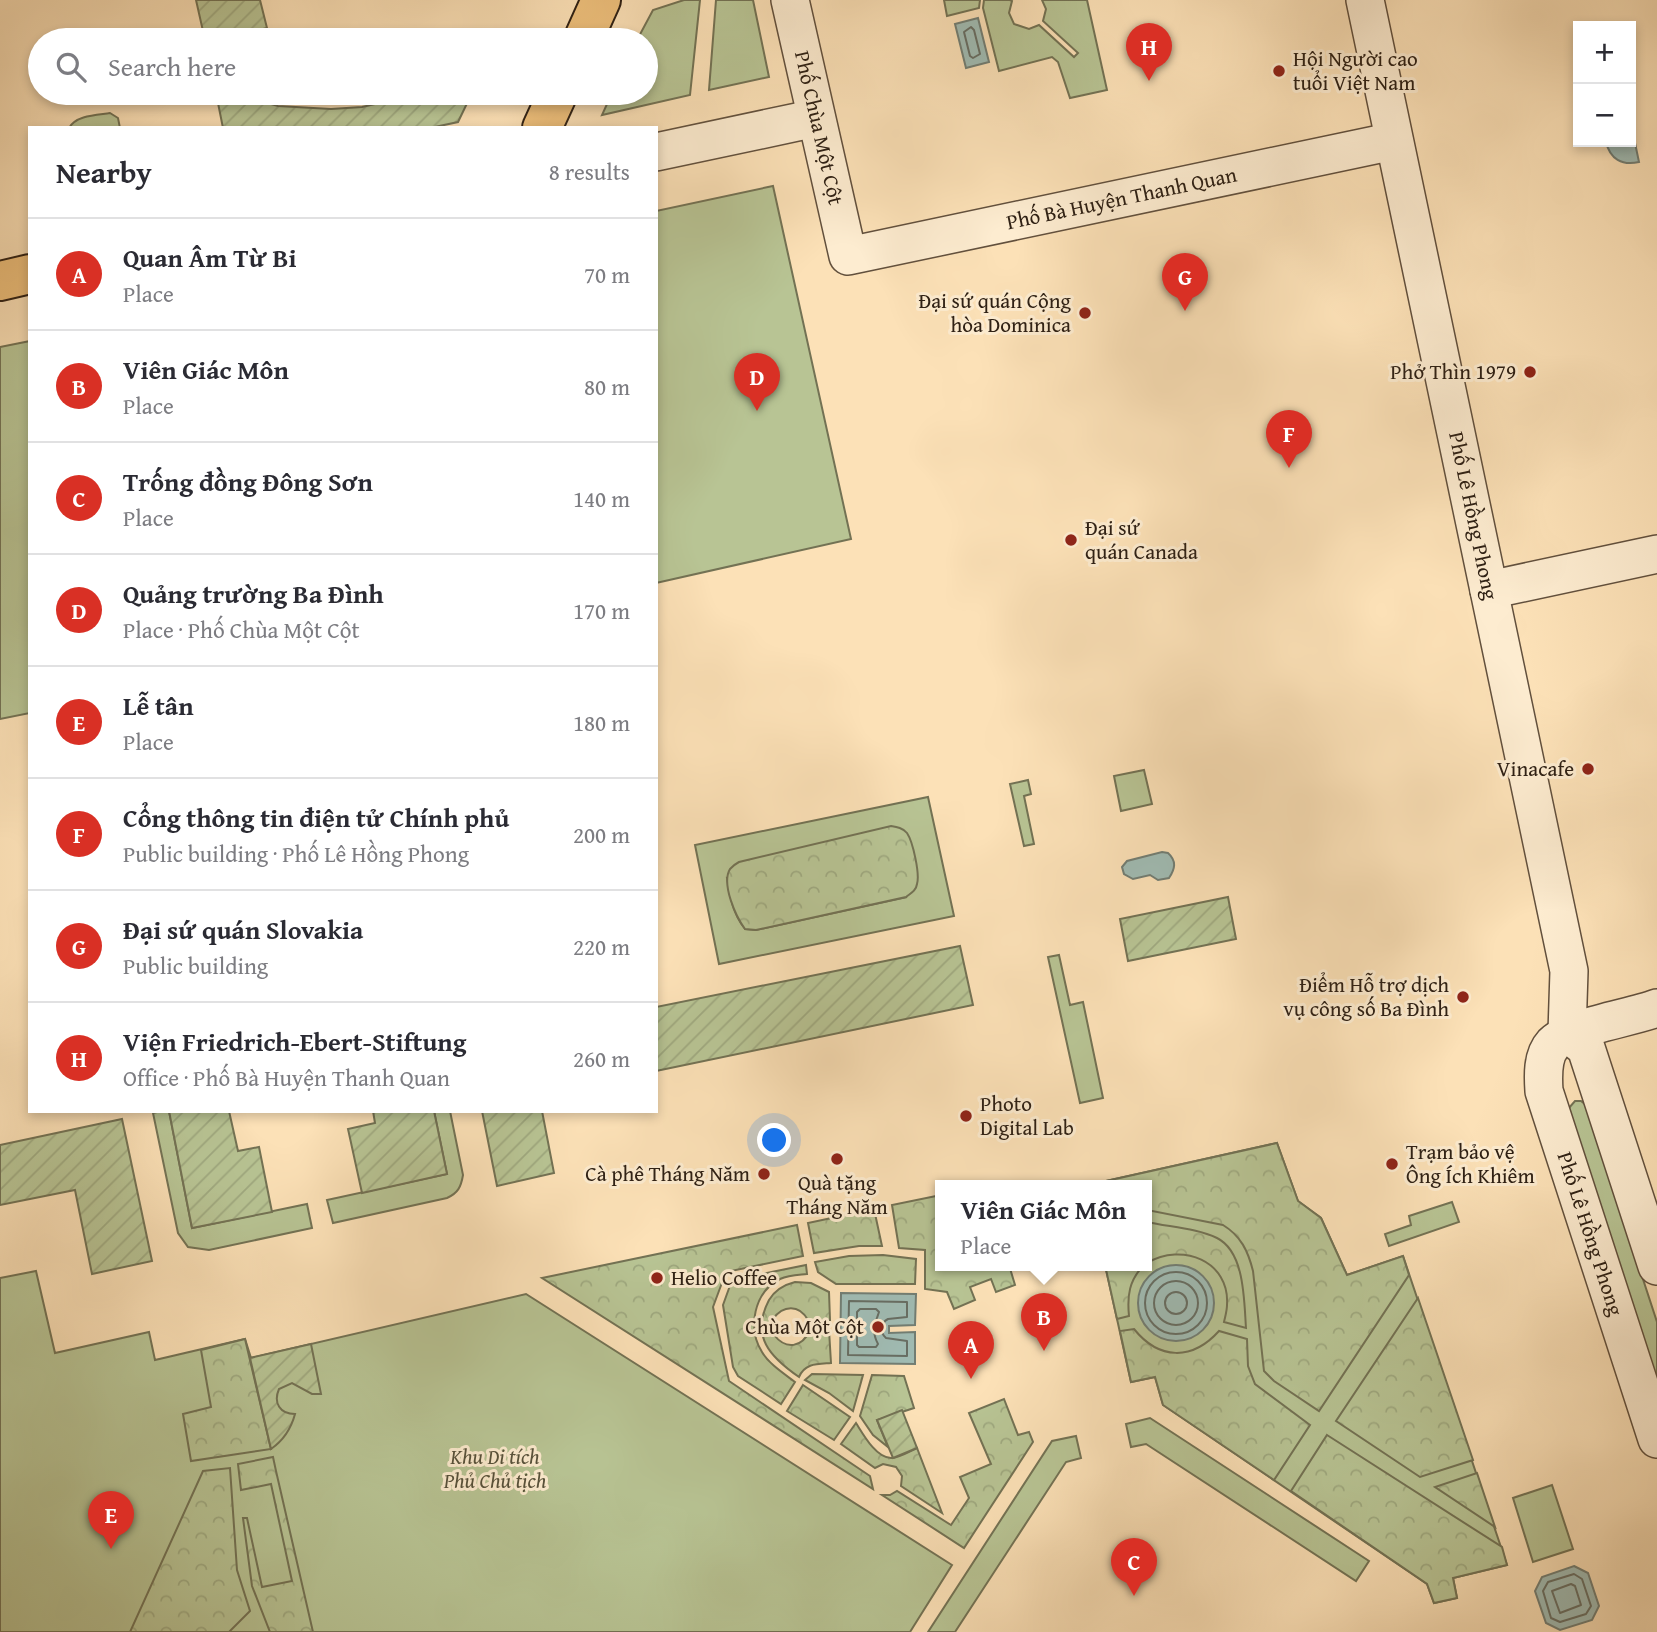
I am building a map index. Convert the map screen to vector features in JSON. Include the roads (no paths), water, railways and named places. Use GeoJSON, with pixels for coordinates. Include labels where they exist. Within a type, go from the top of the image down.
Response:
{"type":"FeatureCollection","features":[{"type":"Feature","properties":{"kind":"main road"},"geometry":{"type":"LineString","coordinates":[[588,28],[601,0]]}},
{"type":"Feature","properties":{"kind":"main road"},"geometry":{"type":"LineString","coordinates":[[543,126],[553,105]]}},
{"type":"Feature","properties":{"kind":"main road"},"geometry":{"type":"LineString","coordinates":[[0,281],[28,274]]}},
{"type":"Feature","properties":{"kind":"street","name":"Phố Chùa Một Cột"},"geometry":{"type":"LineString","coordinates":[[790,0],[848,256]]}},
{"type":"Feature","properties":{"kind":"street","name":"Phố Lê Hồng Phong"},"geometry":{"type":"LineString","coordinates":[[1364,0],[1569,971],[1567,1033],[1551,1045],[1542,1070],[1544,1091],[1656,1432]]}},
{"type":"Feature","properties":{"kind":"street"},"geometry":{"type":"LineString","coordinates":[[658,152],[816,118]]}},
{"type":"Feature","properties":{"kind":"street","name":"Phố Bà Huyện Thanh Quan"},"geometry":{"type":"LineString","coordinates":[[848,256],[1395,141]]}},
{"type":"Feature","properties":{"kind":"street"},"geometry":{"type":"LineString","coordinates":[[1489,590],[1657,554]]}},
{"type":"Feature","properties":{"kind":"street"},"geometry":{"type":"LineString","coordinates":[[1567,1033],[1657,1008]]}},
{"type":"Feature","properties":{"kind":"street"},"geometry":{"type":"LineString","coordinates":[[1567,1033],[1586,1048],[1657,1266]]}},
{"type":"Feature","properties":{"kind":"water"},"geometry":{"type":"Polygon","coordinates":[[[978,18],[989,62],[966,68],[955,24],[978,18]]]}},
{"type":"Feature","properties":{"kind":"water"},"geometry":{"type":"Polygon","coordinates":[[[1636,147],[1639,162],[1622,162],[1610,153],[1608,148],[1636,147]]]}},
{"type":"Feature","properties":{"kind":"water"},"geometry":{"type":"Polygon","coordinates":[[[1162,852],[1168,853],[1174,862],[1169,878],[1158,880],[1150,875],[1133,879],[1124,874],[1122,867],[1127,861],[1162,852]]]}},
{"type":"Feature","properties":{"kind":"water"},"geometry":{"type":"Polygon","coordinates":[[[1176,1265],[1190,1268],[1203,1276],[1211,1289],[1214,1303],[1211,1317],[1203,1330],[1190,1338],[1176,1341],[1162,1338],[1149,1330],[1141,1317],[1138,1303],[1141,1289],[1149,1276],[1162,1268],[1176,1265]]]}},
{"type":"Feature","properties":{"kind":"water"},"geometry":{"type":"Polygon","coordinates":[[[841,1293],[916,1294],[915,1325],[889,1326],[889,1333],[915,1332],[915,1364],[840,1363],[841,1293]]]}},
{"type":"Feature","properties":{"kind":"water"},"geometry":{"type":"Polygon","coordinates":[[[1574,1566],[1588,1573],[1599,1606],[1592,1620],[1560,1630],[1546,1623],[1535,1591],[1542,1577],[1574,1566]]]}},
{"type":"Feature","properties":{"kind":"place","name":"Hội Người cao tuổi Việt Nam"},"geometry":{"type":"Point","coordinates":[1279,71]}},
{"type":"Feature","properties":{"kind":"place","name":"Viện Friedrich-Ebert-Stiftung"},"geometry":{"type":"Point","coordinates":[1149,81]}},
{"type":"Feature","properties":{"kind":"place","name":"Đại sứ quán Slovakia"},"geometry":{"type":"Point","coordinates":[1185,311]}},
{"type":"Feature","properties":{"kind":"place","name":"Đại sứ quán Cộng hòa Dominica"},"geometry":{"type":"Point","coordinates":[1085,313]}},
{"type":"Feature","properties":{"kind":"place","name":"Phở Thìn 1979"},"geometry":{"type":"Point","coordinates":[1530,372]}},
{"type":"Feature","properties":{"kind":"place","name":"Quảng trường Ba Đình"},"geometry":{"type":"Point","coordinates":[757,411]}},
{"type":"Feature","properties":{"kind":"place","name":"Cổng thông tin điện tử Chính phủ"},"geometry":{"type":"Point","coordinates":[1289,468]}},
{"type":"Feature","properties":{"kind":"place","name":"Đại sứ quán Canada"},"geometry":{"type":"Point","coordinates":[1071,540]}},
{"type":"Feature","properties":{"kind":"place","name":"Vinacafe"},"geometry":{"type":"Point","coordinates":[1588,769]}},
{"type":"Feature","properties":{"kind":"place","name":"Điểm Hỗ trợ dịch vụ công số Ba Đình"},"geometry":{"type":"Point","coordinates":[1463,997]}},
{"type":"Feature","properties":{"kind":"place","name":"Photo Digital Lab"},"geometry":{"type":"Point","coordinates":[966,1116]}},
{"type":"Feature","properties":{"kind":"place","name":"Quà tặng Tháng Năm"},"geometry":{"type":"Point","coordinates":[837,1159]}},
{"type":"Feature","properties":{"kind":"place","name":"Trạm bảo vệ Ông Ích Khiêm"},"geometry":{"type":"Point","coordinates":[1392,1164]}},
{"type":"Feature","properties":{"kind":"place","name":"Cà phê Tháng Năm"},"geometry":{"type":"Point","coordinates":[764,1174]}},
{"type":"Feature","properties":{"kind":"place","name":"Helio Coffee"},"geometry":{"type":"Point","coordinates":[657,1278]}},
{"type":"Feature","properties":{"kind":"place","name":"Chùa Một Cột"},"geometry":{"type":"Point","coordinates":[878,1327]}},
{"type":"Feature","properties":{"kind":"place","name":"Viên Giác Môn"},"geometry":{"type":"Point","coordinates":[1044,1351]}},
{"type":"Feature","properties":{"kind":"place","name":"Quan Âm Từ Bi"},"geometry":{"type":"Point","coordinates":[971,1379]}},
{"type":"Feature","properties":{"kind":"place","name":"Lễ tân"},"geometry":{"type":"Point","coordinates":[111,1549]}},
{"type":"Feature","properties":{"kind":"place","name":"Trống đồng Đông Sơn"},"geometry":{"type":"Point","coordinates":[1134,1596]}},
{"type":"Feature","properties":{"kind":"park label","name":"Khu Di tích Phủ Chủ tịch"},"geometry":{"type":"Point","coordinates":[495,1469]}}]}
